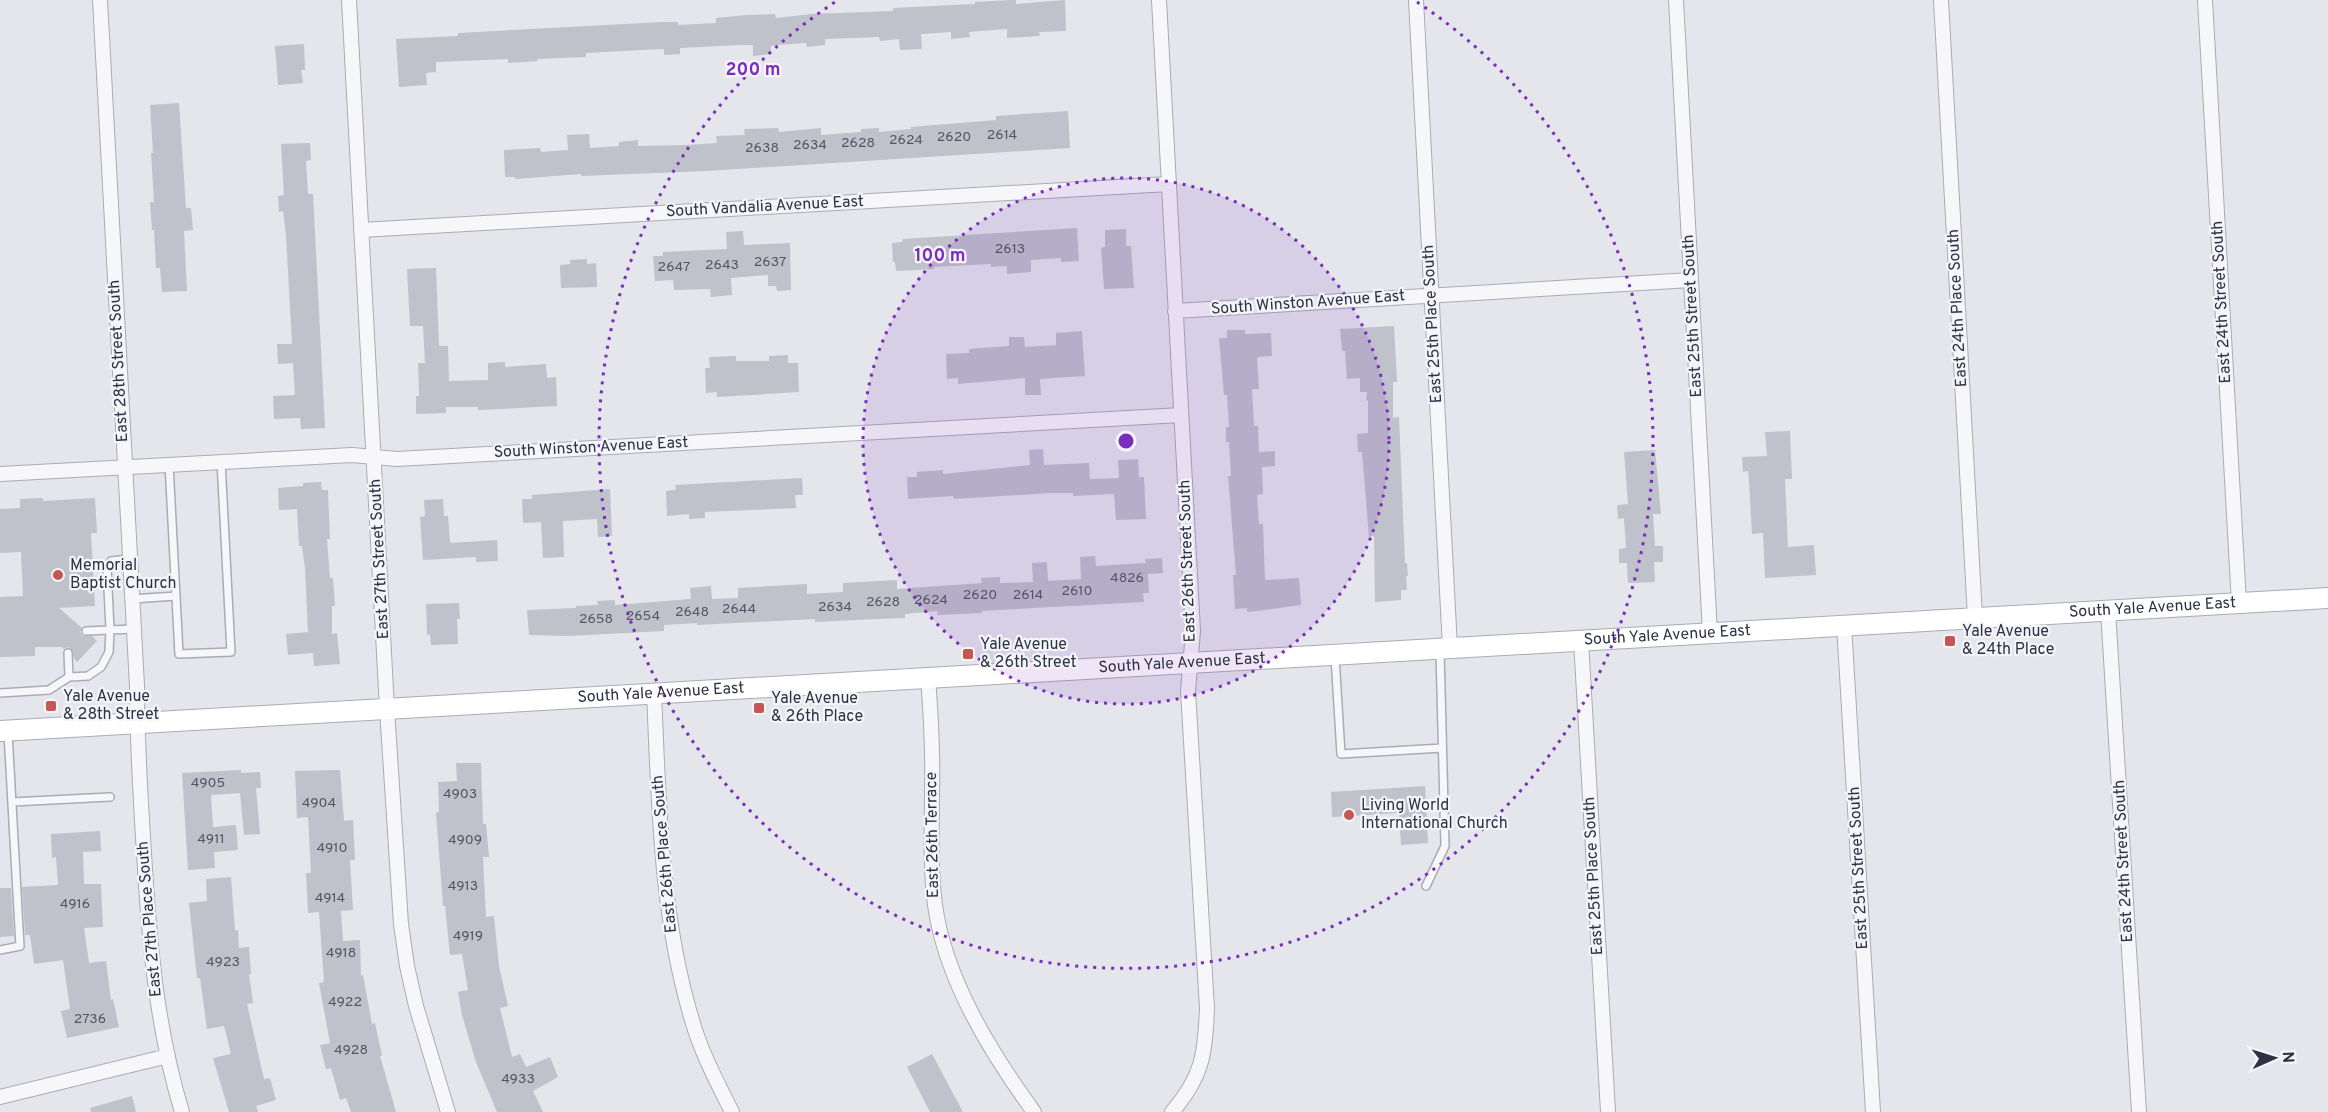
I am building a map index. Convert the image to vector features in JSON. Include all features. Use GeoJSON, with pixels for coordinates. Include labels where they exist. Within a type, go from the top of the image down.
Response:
{"type":"FeatureCollection","features":[{"type":"Feature","properties":{"kind":"main road","name":"South Yale Avenue East"},"geometry":{"type":"LineString","coordinates":[[4,731],[2328,598]]}},
{"type":"Feature","properties":{"kind":"street","name":"East 28th Street South"},"geometry":{"type":"LineString","coordinates":[[100,0],[134,629],[137,723]]}},
{"type":"Feature","properties":{"kind":"street","name":"East 27th Street South"},"geometry":{"type":"LineString","coordinates":[[349,0],[387,709],[401,924],[407,966],[431,1062],[448,1112]]}},
{"type":"Feature","properties":{"kind":"street","name":"East 26th Street South"},"geometry":{"type":"LineString","coordinates":[[1159,0],[1192,631],[1188,691],[1207,1008],[1206,1041],[1200,1072],[1187,1095],[1172,1112]]}},
{"type":"Feature","properties":{"kind":"street","name":"East 25th Place South"},"geometry":{"type":"LineString","coordinates":[[1416,0],[1433,295],[1445,649]]}},
{"type":"Feature","properties":{"kind":"street","name":"East 25th Street South"},"geometry":{"type":"LineString","coordinates":[[1676,0],[1710,633]]}},
{"type":"Feature","properties":{"kind":"street","name":"East 24th Place South"},"geometry":{"type":"LineString","coordinates":[[1941,0],[1975,617]]}},
{"type":"Feature","properties":{"kind":"street","name":"East 24th Street South"},"geometry":{"type":"LineString","coordinates":[[2205,0],[2239,603]]}},
{"type":"Feature","properties":{"kind":"street","name":"South Vandalia Avenue East"},"geometry":{"type":"LineString","coordinates":[[361,230],[1169,184]]}},
{"type":"Feature","properties":{"kind":"street","name":"South Winston Avenue East"},"geometry":{"type":"LineString","coordinates":[[1175,311],[1691,280]]}},
{"type":"Feature","properties":{"kind":"street","name":"South Winston Avenue East"},"geometry":{"type":"LineString","coordinates":[[0,474],[352,455],[397,459],[1182,415]]}},
{"type":"Feature","properties":{"kind":"street","name":"East 24th Street South"},"geometry":{"type":"LineString","coordinates":[[2108,610],[2139,1112]]}},
{"type":"Feature","properties":{"kind":"street","name":"East 25th Street South"},"geometry":{"type":"LineString","coordinates":[[1844,624],[1874,1112]]}},
{"type":"Feature","properties":{"kind":"street","name":"East 25th Place South"},"geometry":{"type":"LineString","coordinates":[[1581,640],[1608,1112]]}},
{"type":"Feature","properties":{"kind":"street","name":"East 26th Terrace"},"geometry":{"type":"LineString","coordinates":[[928,678],[932,791],[931,871],[935,908],[947,952],[984,1039],[1034,1112]]}},
{"type":"Feature","properties":{"kind":"street","name":"East 26th Place South"},"geometry":{"type":"LineString","coordinates":[[654,693],[667,906],[676,960],[692,1021],[732,1112]]}},
{"type":"Feature","properties":{"kind":"street","name":"East 27th Place South"},"geometry":{"type":"LineString","coordinates":[[137,723],[154,982],[168,1056],[182,1112]]}},
{"type":"Feature","properties":{"kind":"street"},"geometry":{"type":"LineString","coordinates":[[0,1097],[168,1056]]}},
{"type":"Feature","properties":{"kind":"lane"},"geometry":{"type":"LineString","coordinates":[[169,464],[179,654],[231,652],[221,461]]}},
{"type":"Feature","properties":{"kind":"lane"},"geometry":{"type":"LineString","coordinates":[[0,693],[49,690],[69,677],[88,676],[101,667],[109,652],[107,568],[111,561],[130,559]]}},
{"type":"Feature","properties":{"kind":"lane"},"geometry":{"type":"LineString","coordinates":[[132,599],[176,596]]}},
{"type":"Feature","properties":{"kind":"lane"},"geometry":{"type":"LineString","coordinates":[[86,631],[134,629]]}},
{"type":"Feature","properties":{"kind":"lane"},"geometry":{"type":"LineString","coordinates":[[1426,886],[1444,846],[1442,748],[1445,649]]}},
{"type":"Feature","properties":{"kind":"lane"},"geometry":{"type":"LineString","coordinates":[[68,653],[69,677]]}},
{"type":"Feature","properties":{"kind":"lane"},"geometry":{"type":"LineString","coordinates":[[1334,655],[1341,754],[1442,748]]}},
{"type":"Feature","properties":{"kind":"lane"},"geometry":{"type":"LineString","coordinates":[[0,950],[20,945],[12,802],[4,731]]}},
{"type":"Feature","properties":{"kind":"lane"},"geometry":{"type":"LineString","coordinates":[[12,802],[110,796]]}},
{"type":"Feature","properties":{"kind":"building"},"geometry":{"type":"Polygon","coordinates":[[[1016,0],[1016,4],[1065,0],[1066,31],[1039,32],[1040,36],[1007,38],[1007,29],[969,32],[970,37],[951,39],[951,32],[921,34],[922,49],[900,50],[899,39],[880,41],[879,37],[825,39],[825,45],[807,47],[806,43],[777,45],[771,46],[771,54],[753,56],[753,45],[741,45],[680,48],[680,54],[664,55],[664,49],[586,53],[586,57],[508,63],[508,59],[436,62],[436,72],[426,73],[427,85],[399,87],[396,39],[458,36],[458,33],[662,22],[678,22],[678,25],[716,23],[716,18],[746,15],[775,14],[776,18],[1016,0]]]}},
{"type":"Feature","properties":{"kind":"building"},"geometry":{"type":"Polygon","coordinates":[[[304,44],[305,70],[301,70],[303,83],[278,85],[275,46],[304,44]]]}},
{"type":"Feature","properties":{"kind":"building"},"geometry":{"type":"Polygon","coordinates":[[[179,103],[186,208],[191,208],[193,230],[184,231],[187,291],[162,292],[160,268],[156,268],[150,202],[154,202],[150,105],[179,103]]]}},
{"type":"Feature","properties":{"kind":"building"},"geometry":{"type":"Polygon","coordinates":[[[1068,111],[1070,148],[706,171],[581,176],[581,174],[515,179],[515,177],[505,177],[504,150],[540,148],[541,152],[568,150],[567,135],[589,134],[590,148],[619,146],[619,142],[638,140],[638,146],[686,145],[717,143],[716,136],[745,135],[744,129],[778,128],[779,132],[821,128],[821,135],[861,132],[861,129],[879,128],[879,132],[996,120],[996,116],[1068,111]]]}},
{"type":"Feature","properties":{"kind":"building"},"geometry":{"type":"Polygon","coordinates":[[[310,143],[311,160],[306,161],[308,194],[313,194],[325,428],[301,429],[300,418],[274,419],[273,396],[295,395],[293,363],[278,364],[277,344],[292,344],[286,235],[283,211],[279,212],[278,196],[284,195],[281,144],[310,143]]]}},
{"type":"Feature","properties":{"kind":"building"},"geometry":{"type":"Polygon","coordinates":[[[1077,228],[1079,261],[1061,262],[1061,258],[1031,260],[1031,272],[1007,274],[1007,266],[991,267],[991,264],[896,271],[895,262],[893,262],[892,243],[902,242],[903,239],[1077,228]]]}},
{"type":"Feature","properties":{"kind":"building"},"geometry":{"type":"Polygon","coordinates":[[[1126,229],[1126,246],[1131,246],[1134,288],[1104,289],[1101,248],[1105,247],[1105,230],[1126,229]]]}},
{"type":"Feature","properties":{"kind":"building"},"geometry":{"type":"Polygon","coordinates":[[[743,231],[744,245],[790,243],[791,290],[777,291],[776,286],[768,286],[768,275],[731,278],[732,295],[711,297],[710,289],[674,290],[673,280],[655,281],[653,256],[663,256],[663,252],[727,249],[726,232],[743,231]]]}},
{"type":"Feature","properties":{"kind":"building"},"geometry":{"type":"Polygon","coordinates":[[[587,259],[587,264],[596,263],[597,287],[561,288],[560,265],[570,264],[570,260],[587,259]]]}},
{"type":"Feature","properties":{"kind":"building"},"geometry":{"type":"Polygon","coordinates":[[[436,268],[439,346],[448,346],[449,381],[488,380],[488,363],[505,362],[505,367],[546,364],[547,378],[556,377],[557,406],[478,410],[478,407],[446,407],[446,413],[416,414],[416,396],[419,396],[418,363],[425,363],[423,326],[410,326],[407,269],[436,268]]]}},
{"type":"Feature","properties":{"kind":"building"},"geometry":{"type":"Polygon","coordinates":[[[1394,326],[1397,382],[1393,382],[1393,418],[1399,417],[1405,563],[1407,563],[1408,576],[1406,576],[1407,590],[1401,590],[1401,600],[1375,602],[1374,536],[1369,537],[1362,452],[1358,452],[1357,434],[1368,433],[1367,392],[1360,392],[1360,378],[1347,379],[1345,351],[1342,351],[1340,329],[1394,326]]]}},
{"type":"Feature","properties":{"kind":"building"},"geometry":{"type":"Polygon","coordinates":[[[1227,330],[1245,330],[1245,334],[1271,333],[1272,356],[1257,357],[1259,389],[1252,389],[1254,426],[1258,426],[1259,452],[1275,451],[1275,466],[1262,467],[1263,494],[1257,495],[1259,524],[1263,524],[1265,580],[1299,578],[1301,605],[1247,612],[1247,608],[1235,609],[1233,575],[1236,575],[1228,476],[1231,476],[1229,442],[1226,442],[1226,427],[1229,427],[1219,338],[1227,338],[1227,330]]]}},
{"type":"Feature","properties":{"kind":"building"},"geometry":{"type":"Polygon","coordinates":[[[1082,331],[1085,376],[1040,379],[1041,395],[1025,395],[1025,378],[958,384],[958,378],[947,379],[946,354],[969,353],[969,349],[1009,346],[1009,337],[1024,337],[1025,347],[1056,345],[1056,333],[1082,331]]]}},
{"type":"Feature","properties":{"kind":"building"},"geometry":{"type":"Polygon","coordinates":[[[788,355],[788,363],[798,363],[799,392],[717,397],[717,392],[706,393],[705,368],[710,368],[709,357],[736,356],[736,361],[769,361],[769,356],[788,355]]]}},
{"type":"Feature","properties":{"kind":"building"},"geometry":{"type":"Polygon","coordinates":[[[1790,431],[1792,479],[1785,479],[1788,547],[1814,545],[1816,575],[1765,578],[1763,533],[1752,534],[1748,471],[1743,472],[1742,457],[1767,456],[1765,432],[1790,431]]]}},
{"type":"Feature","properties":{"kind":"building"},"geometry":{"type":"Polygon","coordinates":[[[1043,449],[1044,465],[1089,463],[1090,479],[1119,478],[1118,460],[1138,459],[1139,477],[1144,477],[1146,519],[1116,520],[1114,494],[1073,496],[1073,493],[1051,493],[954,499],[953,496],[908,499],[907,477],[917,477],[917,472],[943,470],[943,474],[1030,465],[1029,450],[1043,449]]]}},
{"type":"Feature","properties":{"kind":"building"},"geometry":{"type":"Polygon","coordinates":[[[1655,450],[1661,514],[1653,514],[1655,546],[1663,546],[1663,562],[1654,562],[1655,582],[1628,583],[1627,563],[1619,563],[1619,549],[1626,548],[1624,518],[1618,519],[1617,505],[1628,504],[1624,452],[1655,450]]]}},
{"type":"Feature","properties":{"kind":"building"},"geometry":{"type":"Polygon","coordinates":[[[802,478],[803,495],[795,495],[796,508],[705,512],[705,518],[689,519],[689,514],[667,516],[666,491],[676,490],[675,485],[802,478]]]}},
{"type":"Feature","properties":{"kind":"building"},"geometry":{"type":"Polygon","coordinates":[[[321,482],[322,490],[328,490],[330,539],[327,539],[335,606],[332,606],[332,634],[337,633],[340,664],[314,666],[313,653],[288,655],[286,634],[308,632],[305,568],[302,546],[299,546],[297,509],[279,510],[278,488],[321,482]]]}},
{"type":"Feature","properties":{"kind":"building"},"geometry":{"type":"Polygon","coordinates":[[[610,489],[612,536],[598,537],[597,519],[563,521],[564,557],[543,558],[541,522],[523,523],[522,499],[532,499],[532,495],[610,489]]]}},
{"type":"Feature","properties":{"kind":"building","name":"Memorial Baptist Church"},"geometry":{"type":"Polygon","coordinates":[[[43,498],[43,501],[95,498],[97,533],[91,533],[95,606],[59,608],[82,628],[80,632],[83,636],[92,636],[97,641],[77,662],[72,650],[68,647],[64,649],[62,647],[35,647],[35,656],[0,657],[0,597],[23,596],[21,552],[0,553],[0,509],[20,508],[20,499],[43,498]]]}},
{"type":"Feature","properties":{"kind":"building"},"geometry":{"type":"Polygon","coordinates":[[[443,499],[444,516],[448,516],[450,543],[497,540],[498,561],[476,562],[476,557],[423,560],[420,517],[425,516],[424,500],[443,499]]]}},
{"type":"Feature","properties":{"kind":"building"},"geometry":{"type":"Polygon","coordinates":[[[1095,556],[1096,566],[1146,563],[1145,559],[1162,558],[1163,573],[1148,574],[1149,593],[1143,593],[1144,602],[938,615],[937,611],[905,614],[905,618],[815,622],[815,619],[697,625],[697,623],[664,625],[664,631],[567,636],[529,635],[527,610],[576,608],[576,606],[598,605],[597,601],[615,600],[615,605],[691,599],[690,588],[711,586],[712,599],[738,598],[738,588],[807,584],[807,594],[843,592],[843,583],[897,580],[897,589],[982,583],[981,578],[1000,577],[1000,583],[1033,582],[1032,563],[1047,562],[1048,581],[1081,579],[1080,557],[1095,556]]]}},
{"type":"Feature","properties":{"kind":"building"},"geometry":{"type":"Polygon","coordinates":[[[459,603],[458,644],[431,645],[430,634],[427,635],[426,604],[459,603]]]}},
{"type":"Feature","properties":{"kind":"building"},"geometry":{"type":"Polygon","coordinates":[[[456,763],[481,763],[483,824],[486,824],[489,857],[483,857],[486,917],[494,916],[499,966],[508,1006],[500,1008],[512,1057],[520,1054],[526,1067],[550,1057],[558,1077],[533,1091],[543,1112],[497,1112],[476,1062],[462,1015],[458,992],[468,990],[462,954],[450,955],[445,906],[443,906],[436,813],[439,812],[438,782],[457,781],[456,763]]]}},
{"type":"Feature","properties":{"kind":"building"},"geometry":{"type":"Polygon","coordinates":[[[241,770],[241,773],[260,772],[261,788],[256,788],[260,834],[244,835],[240,793],[211,795],[213,827],[236,825],[238,850],[214,852],[215,868],[188,870],[182,773],[241,770]]]}},
{"type":"Feature","properties":{"kind":"building"},"geometry":{"type":"Polygon","coordinates":[[[340,770],[344,821],[353,820],[355,860],[350,860],[353,910],[341,911],[343,941],[360,940],[361,976],[363,975],[372,1024],[375,1023],[382,1056],[380,1056],[396,1112],[351,1112],[346,1098],[340,1100],[331,1068],[326,1069],[320,1045],[330,1043],[319,983],[324,982],[319,912],[308,913],[306,873],[311,873],[308,817],[297,818],[295,771],[340,770]]]}},
{"type":"Feature","properties":{"kind":"building","name":"Living World International Church"},"geometry":{"type":"Polygon","coordinates":[[[1425,786],[1428,843],[1401,845],[1399,813],[1332,817],[1331,792],[1425,786]]]}},
{"type":"Feature","properties":{"kind":"building"},"geometry":{"type":"Polygon","coordinates":[[[100,831],[101,851],[83,852],[84,884],[101,884],[103,927],[84,928],[89,963],[106,961],[111,1000],[113,999],[119,1027],[67,1038],[61,1011],[70,1009],[63,960],[34,964],[30,935],[25,935],[22,887],[58,885],[56,857],[52,858],[51,834],[100,831]]]}},
{"type":"Feature","properties":{"kind":"building"},"geometry":{"type":"Polygon","coordinates":[[[231,877],[235,931],[238,930],[239,948],[249,947],[251,974],[249,974],[253,1003],[247,1004],[264,1079],[270,1078],[276,1100],[256,1106],[258,1112],[229,1112],[213,1058],[231,1054],[224,1026],[207,1029],[200,978],[197,978],[189,903],[207,901],[206,879],[231,877]]]}},
{"type":"Feature","properties":{"kind":"building"},"geometry":{"type":"Polygon","coordinates":[[[0,888],[11,888],[14,936],[0,937],[0,888]]]}},
{"type":"Feature","properties":{"kind":"building"},"geometry":{"type":"Polygon","coordinates":[[[932,1054],[963,1112],[930,1112],[907,1067],[932,1054]]]}},
{"type":"Feature","properties":{"kind":"building"},"geometry":{"type":"Polygon","coordinates":[[[132,1096],[136,1112],[91,1112],[90,1108],[132,1096]]]}},
{"type":"Feature","properties":{"kind":"place","name":"Memorial Baptist Church"},"geometry":{"type":"Point","coordinates":[58,575]}},
{"type":"Feature","properties":{"kind":"place","name":"Yale Avenue & 24th Place"},"geometry":{"type":"Point","coordinates":[1950,641]}},
{"type":"Feature","properties":{"kind":"place","name":"Yale Avenue & 26th Street"},"geometry":{"type":"Point","coordinates":[968,654]}},
{"type":"Feature","properties":{"kind":"place","name":"Yale Avenue & 28th Street"},"geometry":{"type":"Point","coordinates":[51,706]}},
{"type":"Feature","properties":{"kind":"place","name":"Yale Avenue & 26th Place"},"geometry":{"type":"Point","coordinates":[759,708]}},
{"type":"Feature","properties":{"kind":"place","name":"Living World International Church"},"geometry":{"type":"Point","coordinates":[1349,815]}}]}
